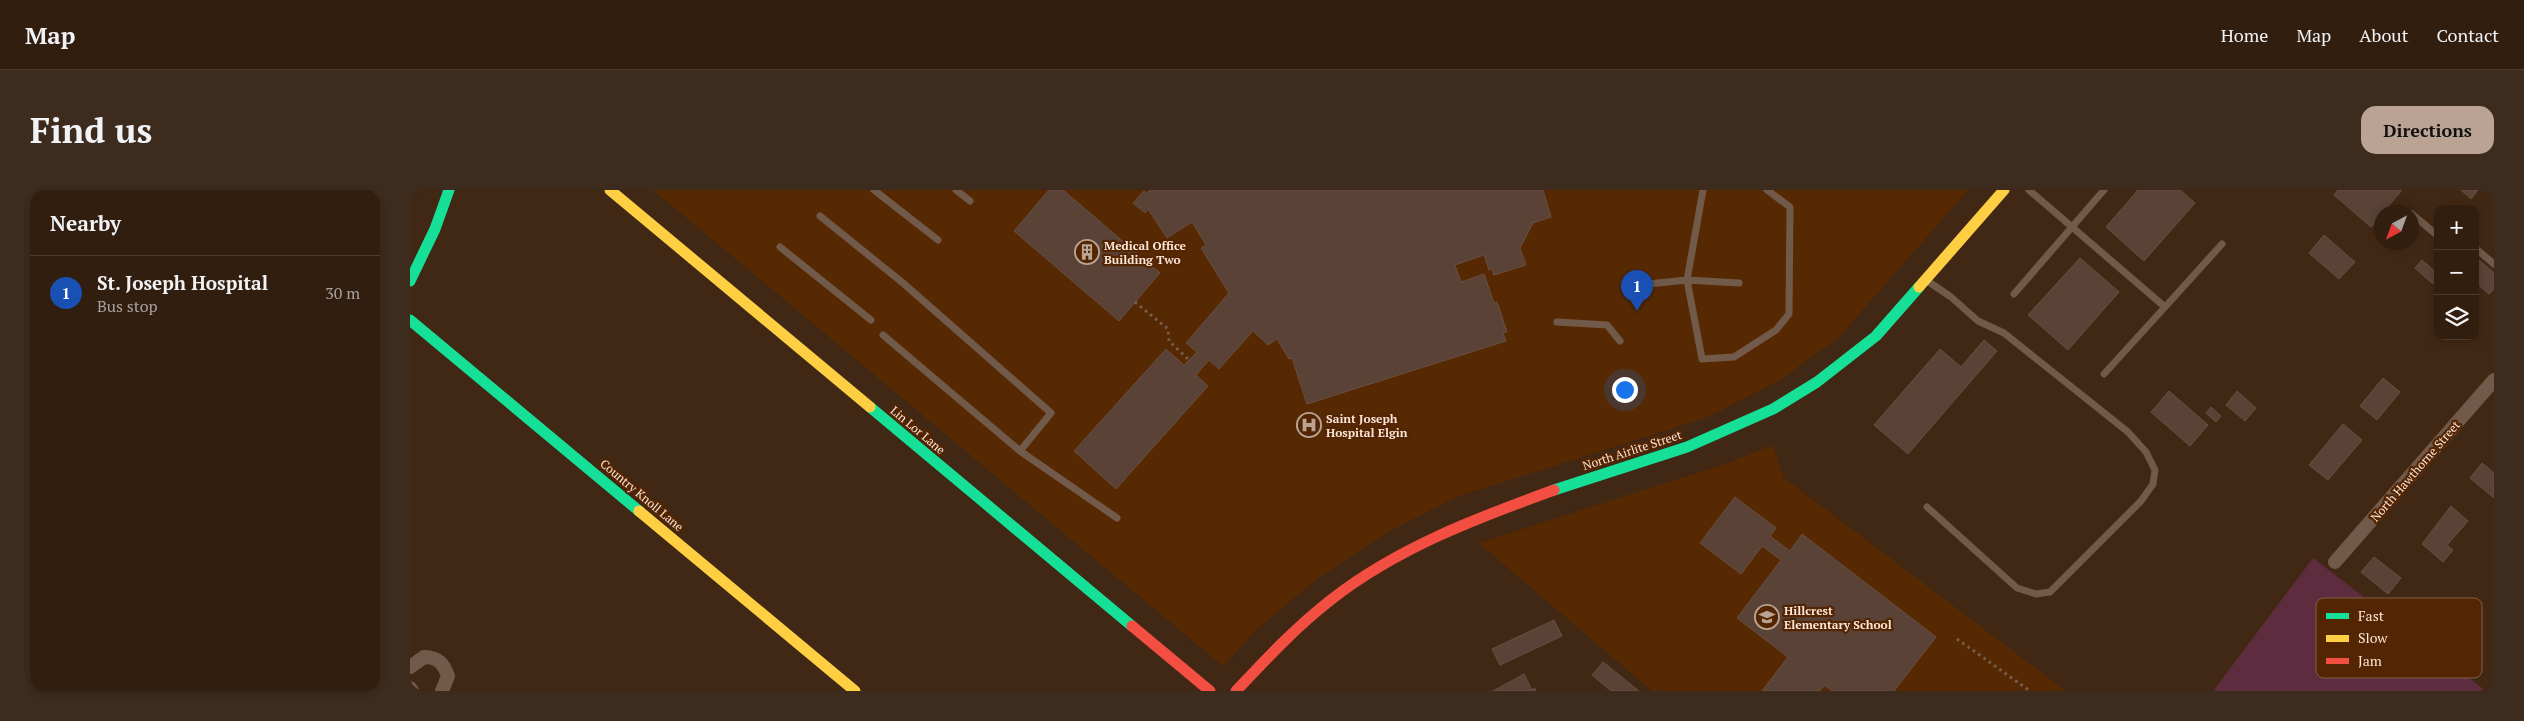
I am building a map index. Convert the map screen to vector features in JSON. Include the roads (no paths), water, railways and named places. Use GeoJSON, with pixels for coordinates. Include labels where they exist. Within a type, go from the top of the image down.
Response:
{"type":"FeatureCollection","features":[{"type":"Feature","properties":{"kind":"street"},"geometry":{"type":"LineString","coordinates":[[410,281],[435,229],[449,190]]}},
{"type":"Feature","properties":{"kind":"street","name":"Lin Lor Lane"},"geometry":{"type":"LineString","coordinates":[[610,190],[1210,691]]}},
{"type":"Feature","properties":{"kind":"street","name":"North Airlite Street"},"geometry":{"type":"LineString","coordinates":[[1236,691],[1287,637],[1333,598],[1388,561],[1478,518],[1554,489],[1688,447],[1773,410],[1817,382],[1876,336],[2004,190]]}},
{"type":"Feature","properties":{"kind":"street","name":"Country Knoll Lane"},"geometry":{"type":"LineString","coordinates":[[410,320],[855,691]]}},
{"type":"Feature","properties":{"kind":"street","name":"North Hawthorne Street"},"geometry":{"type":"LineString","coordinates":[[2335,562],[2494,380]]}},
{"type":"Feature","properties":{"kind":"street"},"geometry":{"type":"LineString","coordinates":[[410,667],[424,657],[437,659],[448,676],[443,690]]}},
{"type":"Feature","properties":{"kind":"lane"},"geometry":{"type":"LineString","coordinates":[[874,190],[938,240]]}},
{"type":"Feature","properties":{"kind":"lane"},"geometry":{"type":"LineString","coordinates":[[956,190],[970,201]]}},
{"type":"Feature","properties":{"kind":"lane"},"geometry":{"type":"LineString","coordinates":[[1703,190],[1687,280],[1702,359],[1734,357],[1776,330],[1789,314],[1790,207],[1767,190]]}},
{"type":"Feature","properties":{"kind":"lane"},"geometry":{"type":"LineString","coordinates":[[2029,190],[2165,307]]}},
{"type":"Feature","properties":{"kind":"lane"},"geometry":{"type":"LineString","coordinates":[[2014,294],[2104,190]]}},
{"type":"Feature","properties":{"kind":"lane"},"geometry":{"type":"LineString","coordinates":[[820,216],[903,283],[1051,413],[1020,451]]}},
{"type":"Feature","properties":{"kind":"lane"},"geometry":{"type":"LineString","coordinates":[[2419,220],[2434,233]]}},
{"type":"Feature","properties":{"kind":"lane"},"geometry":{"type":"LineString","coordinates":[[2104,374],[2222,244]]}},
{"type":"Feature","properties":{"kind":"lane"},"geometry":{"type":"LineString","coordinates":[[780,247],[871,320]]}},
{"type":"Feature","properties":{"kind":"lane"},"geometry":{"type":"LineString","coordinates":[[2477,250],[2494,264]]}},
{"type":"Feature","properties":{"kind":"lane"},"geometry":{"type":"LineString","coordinates":[[1648,284],[1687,280],[1739,283]]}},
{"type":"Feature","properties":{"kind":"lane"},"geometry":{"type":"LineString","coordinates":[[1926,280],[1951,297],[1978,321],[2004,333],[2128,432],[2146,452],[2155,470],[2153,484],[2141,501],[2050,592],[2036,594],[2017,588],[1927,507]]}},
{"type":"Feature","properties":{"kind":"lane"},"geometry":{"type":"LineString","coordinates":[[1557,322],[1607,326],[1620,341]]}},
{"type":"Feature","properties":{"kind":"lane"},"geometry":{"type":"LineString","coordinates":[[883,335],[1020,451],[1117,518]]}},
{"type":"Feature","properties":{"kind":"place","name":"Medical Office Building Two"},"geometry":{"type":"Point","coordinates":[1087,252]}},
{"type":"Feature","properties":{"kind":"place","name":"St. Joseph Hospital"},"geometry":{"type":"Point","coordinates":[1637,311]}},
{"type":"Feature","properties":{"kind":"place","name":"Saint Joseph Hospital Elgin"},"geometry":{"type":"Point","coordinates":[1309,425]}},
{"type":"Feature","properties":{"kind":"place","name":"Hillcrest Elementary School"},"geometry":{"type":"Point","coordinates":[1767,617]}}]}
